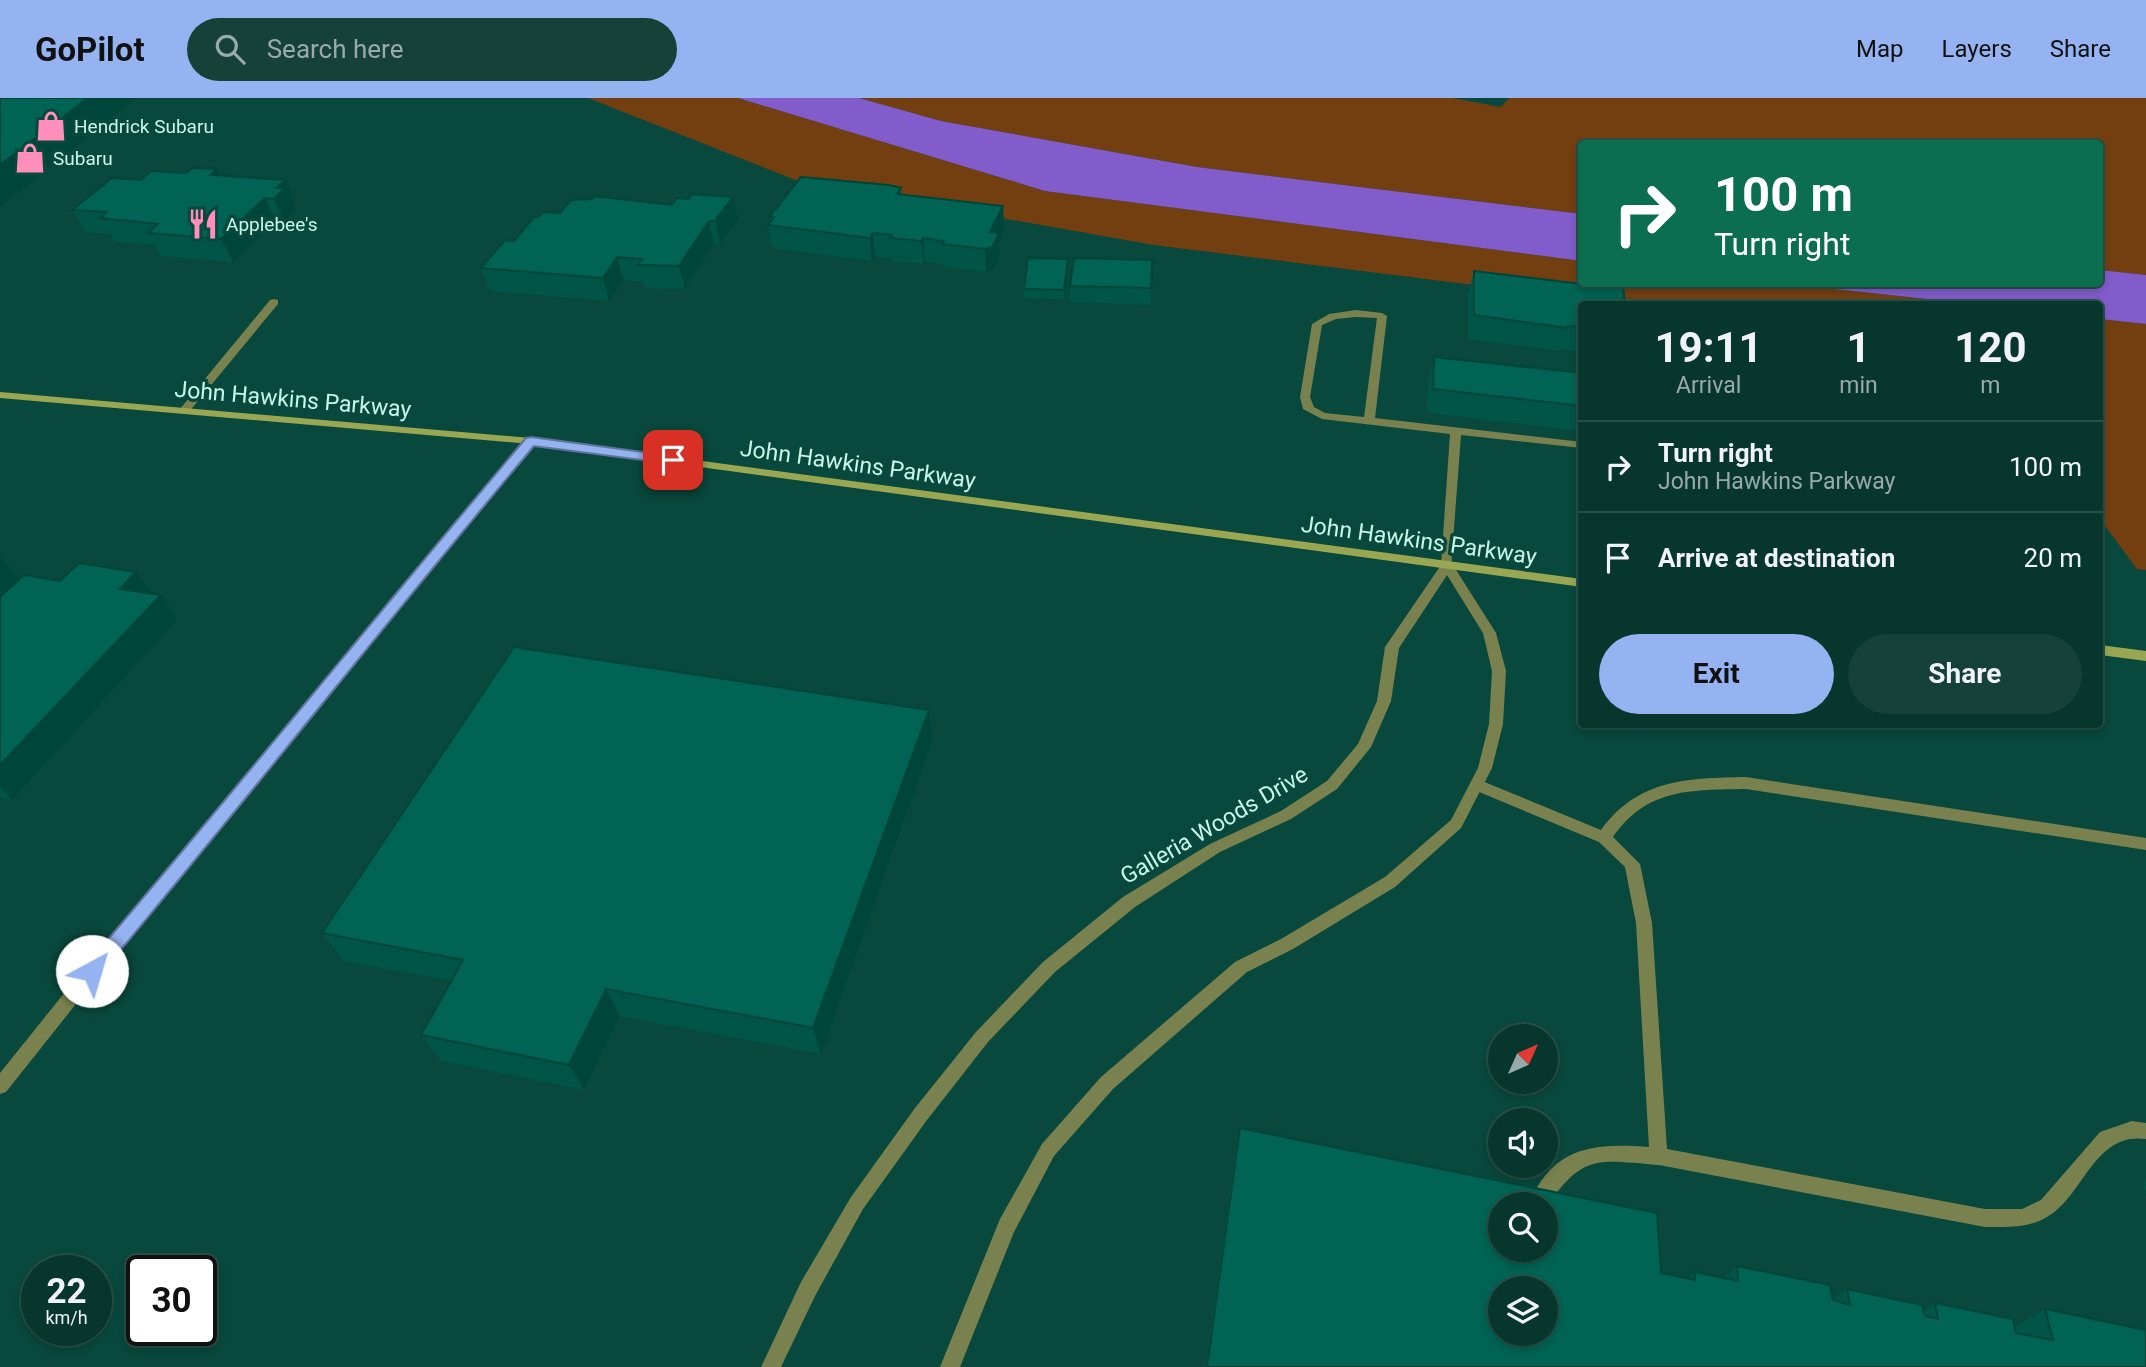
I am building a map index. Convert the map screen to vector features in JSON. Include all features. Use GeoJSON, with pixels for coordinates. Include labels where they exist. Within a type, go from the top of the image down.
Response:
{"type":"FeatureCollection","features":[{"type":"Feature","properties":{"kind":"main road","name":"John Hawkins Parkway"},"geometry":{"type":"LineString","coordinates":[[0,395],[531,441],[1578,582]]}},
{"type":"Feature","properties":{"kind":"main road"},"geometry":{"type":"LineString","coordinates":[[2103,650],[2146,656]]}},
{"type":"Feature","properties":{"kind":"street"},"geometry":{"type":"LineString","coordinates":[[184,411],[274,302]]}},
{"type":"Feature","properties":{"kind":"street"},"geometry":{"type":"LineString","coordinates":[[1369,421],[1382,316],[1344,312],[1330,315],[1317,324],[1305,397],[1309,409],[1322,416],[1578,445]]}},
{"type":"Feature","properties":{"kind":"street"},"geometry":{"type":"LineString","coordinates":[[950,1367],[1007,1226],[1048,1150],[1107,1083],[1241,967],[1287,944],[1390,882],[1456,824],[1486,768],[1496,724],[1499,671],[1489,633],[1447,565],[1456,431]]}},
{"type":"Feature","properties":{"kind":"street"},"geometry":{"type":"LineString","coordinates":[[0,1086],[108,951],[242,795],[397,600],[531,441]]}},
{"type":"Feature","properties":{"kind":"street","name":"Galleria Woods Drive"},"geometry":{"type":"LineString","coordinates":[[771,1367],[808,1289],[857,1203],[943,1085],[982,1037],[1020,997],[1049,967],[1129,902],[1215,848],[1286,815],[1332,785],[1364,747],[1384,701],[1392,647],[1447,565]]}},
{"type":"Feature","properties":{"kind":"street"},"geometry":{"type":"LineString","coordinates":[[1604,838],[1628,809],[1657,792],[1699,784],[1746,783],[2146,844]]}},
{"type":"Feature","properties":{"kind":"street"},"geometry":{"type":"LineString","coordinates":[[1477,785],[1604,838],[1632,864],[1644,923],[1659,1157]]}},
{"type":"Feature","properties":{"kind":"street"},"geometry":{"type":"LineString","coordinates":[[1545,1192],[1569,1164],[1594,1152],[1659,1157],[1985,1218],[2023,1218],[2048,1206],[2106,1138],[2132,1129],[2146,1131]]}},
{"type":"Feature","properties":{"kind":"shaded area"},"geometry":{"type":"Polygon","coordinates":[[[588,98],[738,98],[1045,191],[1578,260],[1578,287],[1815,287],[1946,301],[1602,301],[1154,245],[803,183],[588,98]]]}},
{"type":"Feature","properties":{"kind":"shaded area"},"geometry":{"type":"Polygon","coordinates":[[[738,98],[859,98],[941,121],[1197,167],[1578,214],[1578,260],[1045,191],[738,98]]]}},
{"type":"Feature","properties":{"kind":"shaded area"},"geometry":{"type":"Polygon","coordinates":[[[859,98],[1452,98],[1501,107],[1509,98],[2146,98],[2146,275],[2103,270],[2103,140],[1578,140],[1578,214],[1197,167],[941,121],[859,98]]]}},
{"type":"Feature","properties":{"kind":"shaded area"},"geometry":{"type":"Polygon","coordinates":[[[2103,270],[2146,275],[2146,324],[2103,319],[2103,301],[1946,301],[1815,287],[2103,287],[2103,270]]]}},
{"type":"Feature","properties":{"kind":"shaded area"},"geometry":{"type":"Polygon","coordinates":[[[2103,319],[2146,324],[2146,570],[2137,569],[2103,523],[2103,319]]]}},
{"type":"Feature","properties":{"kind":"building"},"geometry":{"type":"Polygon","coordinates":[[[0,98],[88,98],[0,165],[0,98]]]}},
{"type":"Feature","properties":{"kind":"building"},"geometry":{"type":"Polygon","coordinates":[[[193,168],[217,169],[211,175],[285,180],[276,188],[285,188],[274,199],[265,198],[221,239],[148,233],[158,224],[100,218],[107,212],[72,210],[112,178],[141,180],[151,171],[186,173],[193,168]]]}},
{"type":"Feature","properties":{"kind":"building"},"geometry":{"type":"Polygon","coordinates":[[[801,177],[889,185],[901,188],[897,194],[1003,206],[990,232],[999,233],[992,247],[985,249],[942,244],[944,241],[923,238],[921,241],[891,238],[892,235],[873,233],[870,238],[768,225],[774,217],[770,216],[801,177]]]}},
{"type":"Feature","properties":{"kind":"building"},"geometry":{"type":"Polygon","coordinates":[[[691,194],[733,197],[715,221],[709,221],[679,266],[638,265],[642,259],[617,257],[603,278],[481,268],[505,240],[514,241],[534,217],[543,212],[560,213],[571,200],[592,199],[594,196],[672,205],[677,198],[689,199],[691,194]]]}},
{"type":"Feature","properties":{"kind":"building"},"geometry":{"type":"Polygon","coordinates":[[[1028,258],[1068,259],[1064,290],[1024,289],[1028,258]]]}},
{"type":"Feature","properties":{"kind":"building"},"geometry":{"type":"Polygon","coordinates":[[[1074,258],[1152,260],[1151,288],[1070,286],[1074,258]]]}},
{"type":"Feature","properties":{"kind":"building"},"geometry":{"type":"Polygon","coordinates":[[[1474,271],[1578,284],[1578,287],[1623,287],[1625,301],[1578,301],[1578,327],[1567,328],[1474,315],[1474,271]]]}},
{"type":"Feature","properties":{"kind":"building"},"geometry":{"type":"Polygon","coordinates":[[[1434,357],[1578,373],[1578,406],[1433,389],[1434,357]]]}},
{"type":"Feature","properties":{"kind":"building"},"geometry":{"type":"Polygon","coordinates":[[[79,563],[136,572],[120,589],[161,595],[0,765],[0,597],[24,575],[60,581],[79,563]]]}},
{"type":"Feature","properties":{"kind":"building"},"geometry":{"type":"Polygon","coordinates":[[[514,647],[929,710],[813,1028],[606,989],[569,1065],[421,1035],[463,960],[322,933],[514,647]]]}},
{"type":"Feature","properties":{"kind":"building"},"geometry":{"type":"Polygon","coordinates":[[[1240,1128],[1554,1192],[1488,1192],[1488,1262],[1558,1262],[1558,1193],[1657,1213],[1661,1273],[1695,1280],[1695,1272],[1738,1281],[1737,1266],[1830,1285],[1833,1300],[1850,1305],[1847,1289],[1922,1305],[1925,1316],[1938,1319],[1935,1303],[2013,1319],[2016,1333],[2053,1340],[2045,1309],[2146,1330],[2146,1367],[1207,1367],[1240,1128]]]}},
{"type":"Feature","properties":{"kind":"place","name":"Hendrick Subaru"},"geometry":{"type":"Point","coordinates":[51,126]}},
{"type":"Feature","properties":{"kind":"place","name":"Subaru"},"geometry":{"type":"Point","coordinates":[30,158]}},
{"type":"Feature","properties":{"kind":"place","name":"Applebee's"},"geometry":{"type":"Point","coordinates":[203,224]}},
{"type":"Feature","properties":{"kind":"route"},"geometry":{"type":"LineString","coordinates":[[92,971],[242,795],[383,616],[531,441],[673,460]]}}]}
